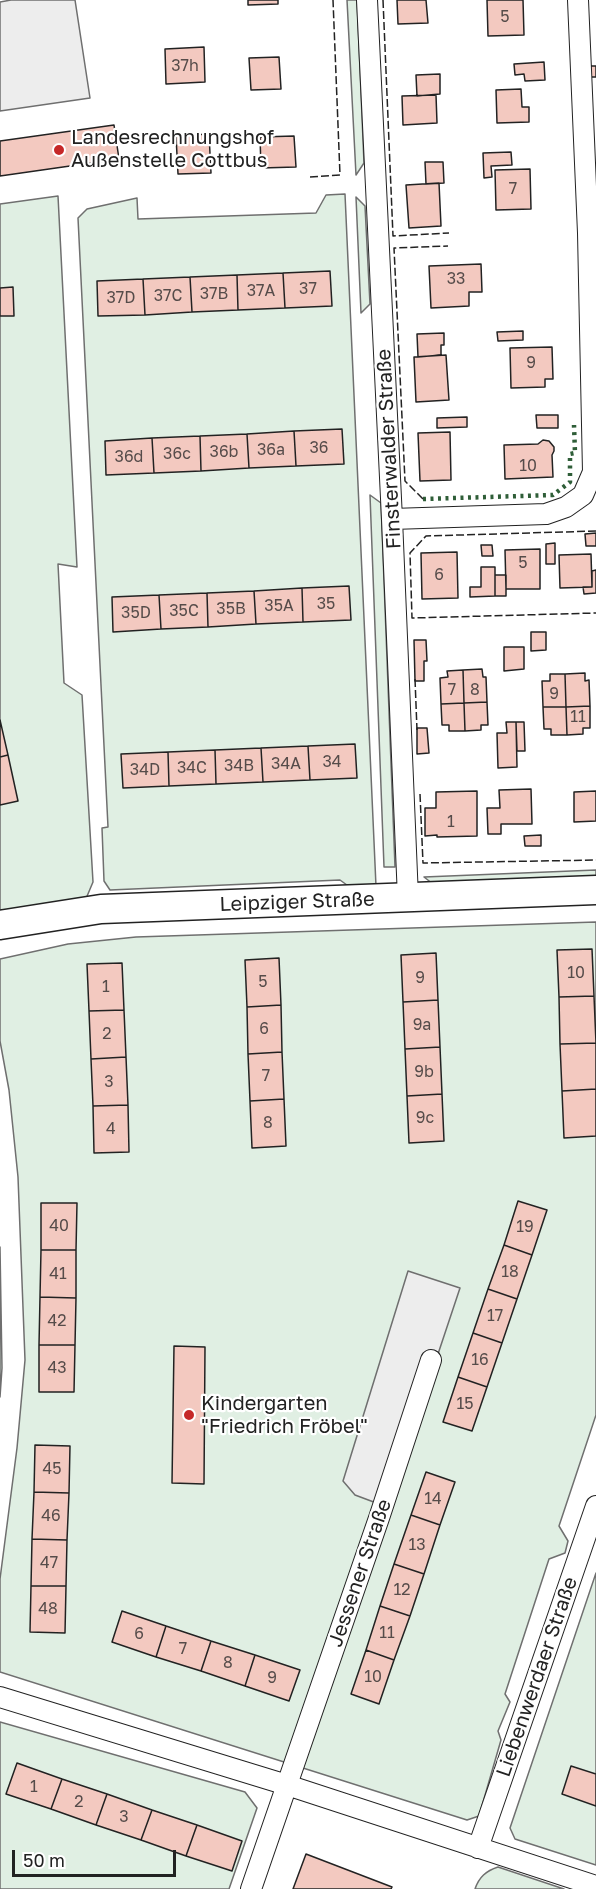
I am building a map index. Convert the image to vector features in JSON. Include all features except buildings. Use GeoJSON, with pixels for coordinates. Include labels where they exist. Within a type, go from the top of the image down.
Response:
{"type":"FeatureCollection","features":[{"type":"Feature","properties":{"kind":"street","name":"Finsterwalder Straße"},"geometry":{"type":"LineString","coordinates":[[367,0],[408,898]]}},
{"type":"Feature","properties":{"kind":"street"},"geometry":{"type":"LineString","coordinates":[[392,519],[546,514],[566,507],[583,495],[595,472],[588,223],[578,0]]}},
{"type":"Feature","properties":{"kind":"street","name":"Leipziger Straße"},"geometry":{"type":"LineString","coordinates":[[0,925],[101,909],[596,890]]}},
{"type":"Feature","properties":{"kind":"street","name":"Jessener Straße"},"geometry":{"type":"LineString","coordinates":[[250,1889],[379,1518],[430,1360]]}},
{"type":"Feature","properties":{"kind":"street","name":"Liebenwerdaer Straße"},"geometry":{"type":"LineString","coordinates":[[478,1848],[596,1506]]}},
{"type":"Feature","properties":{"kind":"street"},"geometry":{"type":"LineString","coordinates":[[0,1697],[287,1785],[596,1886]]}},
{"type":"Feature","properties":{"kind":"green space"},"geometry":{"type":"Polygon","coordinates":[[[347,0],[357,0],[364,163],[356,175],[347,0]]]}},
{"type":"Feature","properties":{"kind":"green space"},"geometry":{"type":"Polygon","coordinates":[[[345,194],[376,886],[351,888],[340,880],[110,890],[104,881],[102,828],[108,827],[78,218],[87,209],[137,198],[138,219],[316,213],[326,195],[345,194]]]}},
{"type":"Feature","properties":{"kind":"green space"},"geometry":{"type":"Polygon","coordinates":[[[58,196],[77,567],[58,564],[64,683],[82,695],[93,882],[85,901],[0,914],[0,204],[58,196]]]}},
{"type":"Feature","properties":{"kind":"green space"},"geometry":{"type":"Polygon","coordinates":[[[356,197],[365,206],[370,304],[361,313],[356,197]]]}},
{"type":"Feature","properties":{"kind":"green space"},"geometry":{"type":"Polygon","coordinates":[[[370,495],[381,503],[395,867],[384,867],[370,495]]]}},
{"type":"Feature","properties":{"kind":"green space"},"geometry":{"type":"Polygon","coordinates":[[[596,870],[596,878],[433,884],[424,877],[596,870]]]}},
{"type":"Feature","properties":{"kind":"green space"},"geometry":{"type":"Polygon","coordinates":[[[596,922],[596,1415],[559,1526],[568,1541],[565,1553],[549,1559],[505,1694],[510,1702],[498,1731],[501,1740],[479,1816],[467,1820],[0,1672],[0,1579],[17,1448],[25,1360],[18,1177],[9,1090],[0,1041],[0,959],[68,944],[136,937],[596,922]]]}},
{"type":"Feature","properties":{"kind":"green space"},"geometry":{"type":"Polygon","coordinates":[[[0,1247],[2,1368],[0,1397],[0,1247]]]}},
{"type":"Feature","properties":{"kind":"green space"},"geometry":{"type":"Polygon","coordinates":[[[596,1573],[596,1865],[515,1839],[510,1828],[596,1573]]]}},
{"type":"Feature","properties":{"kind":"green space"},"geometry":{"type":"Polygon","coordinates":[[[0,1722],[245,1792],[257,1808],[229,1889],[0,1889],[0,1722]]]}},
{"type":"Feature","properties":{"kind":"green space"},"geometry":{"type":"Polygon","coordinates":[[[498,1867],[564,1889],[475,1889],[484,1875],[498,1867]]]}},
{"type":"Feature","properties":{"kind":"shaded area"},"geometry":{"type":"Polygon","coordinates":[[[75,0],[90,98],[0,111],[0,2],[75,0]]]}},
{"type":"Feature","properties":{"kind":"shaded area"},"geometry":{"type":"Polygon","coordinates":[[[408,1271],[460,1288],[387,1507],[355,1495],[343,1481],[408,1271]]]}},
{"type":"Feature","properties":{"kind":"hedge"},"geometry":{"type":"LineString","coordinates":[[423,499],[553,495],[570,482],[570,454],[575,453],[574,425]]}},
{"type":"Feature","properties":{"kind":"fence"},"geometry":{"type":"LineString","coordinates":[[310,177],[340,175],[333,0]]}},
{"type":"Feature","properties":{"kind":"fence"},"geometry":{"type":"LineString","coordinates":[[383,0],[393,236],[449,233]]}},
{"type":"Feature","properties":{"kind":"fence"},"geometry":{"type":"LineString","coordinates":[[423,499],[405,481],[394,248],[448,246]]}},
{"type":"Feature","properties":{"kind":"fence"},"geometry":{"type":"LineString","coordinates":[[596,531],[426,536],[410,553],[412,618],[596,613]]}},
{"type":"Feature","properties":{"kind":"fence"},"geometry":{"type":"LineString","coordinates":[[415,679],[417,730]]}},
{"type":"Feature","properties":{"kind":"fence"},"geometry":{"type":"LineString","coordinates":[[420,794],[423,863],[596,860]]}},
{"type":"Feature","properties":{"kind":"place","name":"Landesrechnungshof Außenstelle Cottbus"},"geometry":{"type":"Point","coordinates":[59,150]}},
{"type":"Feature","properties":{"kind":"place","name":"Kindergarten \"Friedrich Fröbel\""},"geometry":{"type":"Point","coordinates":[189,1415]}}]}
